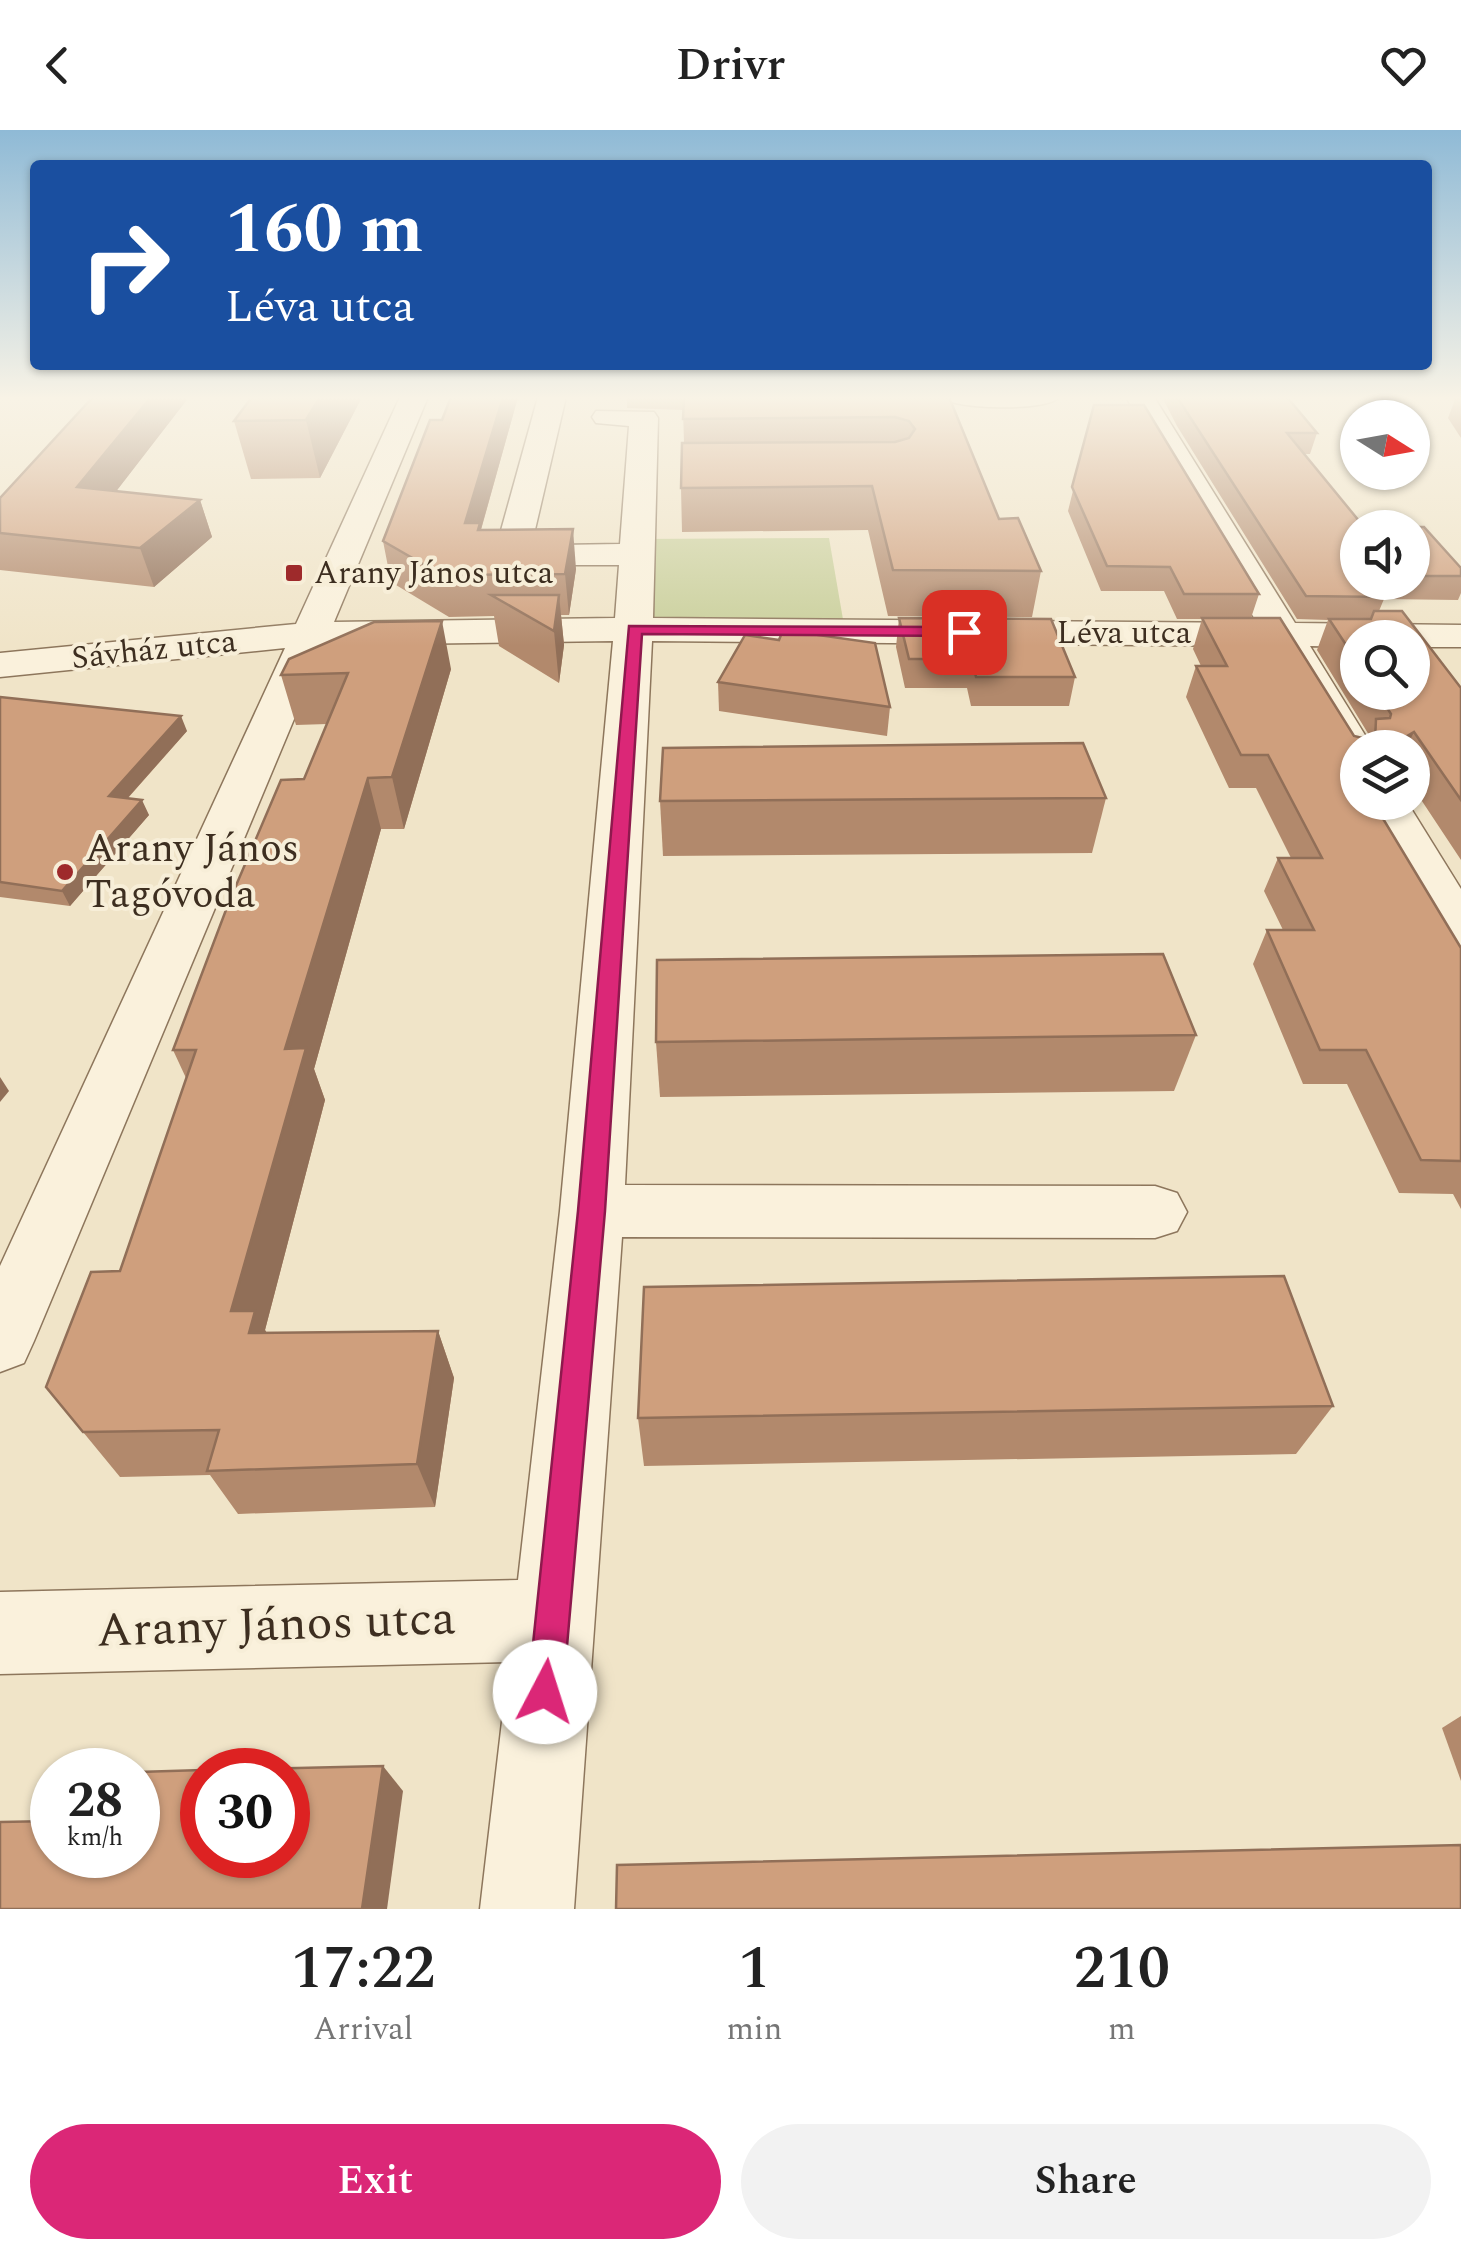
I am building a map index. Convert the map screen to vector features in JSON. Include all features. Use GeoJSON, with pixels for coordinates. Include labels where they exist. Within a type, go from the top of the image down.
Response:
{"type":"FeatureCollection","features":[{"type":"Feature","properties":{"kind":"street"},"geometry":{"type":"LineString","coordinates":[[0,1340],[377,480]]}},
{"type":"Feature","properties":{"kind":"street"},"geometry":{"type":"LineString","coordinates":[[531,480],[517,534],[522,545],[558,555],[636,554]]}},
{"type":"Feature","properties":{"kind":"street"},"geometry":{"type":"LineString","coordinates":[[527,1909],[592,1211],[646,769],[635,629],[642,480]]}},
{"type":"Feature","properties":{"kind":"street"},"geometry":{"type":"LineString","coordinates":[[1190,480],[1341,730]]}},
{"type":"Feature","properties":{"kind":"street","name":"Léva utca"},"geometry":{"type":"LineString","coordinates":[[308,634],[635,629],[1461,636]]}},
{"type":"Feature","properties":{"kind":"street","name":"Sávház utca"},"geometry":{"type":"LineString","coordinates":[[0,665],[308,634]]}},
{"type":"Feature","properties":{"kind":"street"},"geometry":{"type":"LineString","coordinates":[[1396,820],[1456,914]]}},
{"type":"Feature","properties":{"kind":"street"},"geometry":{"type":"LineString","coordinates":[[592,1211],[1155,1212]]}},
{"type":"Feature","properties":{"kind":"street","name":"Arany János utca"},"geometry":{"type":"LineString","coordinates":[[0,1633],[552,1620]]}},
{"type":"Feature","properties":{"kind":"green space"},"geometry":{"type":"Polygon","coordinates":[[[829,538],[845,631],[635,629],[637,539],[829,538]]]}},
{"type":"Feature","properties":{"kind":"building"},"geometry":{"type":"Polygon","coordinates":[[[17,480],[83,480],[77,487],[200,500],[140,548],[0,533],[0,498],[17,480]]]}},
{"type":"Feature","properties":{"kind":"building"},"geometry":{"type":"Polygon","coordinates":[[[407,480],[478,480],[465,523],[480,523],[478,530],[573,529],[565,574],[442,575],[383,541],[407,480]]]}},
{"type":"Feature","properties":{"kind":"building"},"geometry":{"type":"Polygon","coordinates":[[[681,480],[983,480],[999,519],[1018,518],[1041,571],[893,570],[872,486],[681,488],[681,480]]]}},
{"type":"Feature","properties":{"kind":"building"},"geometry":{"type":"Polygon","coordinates":[[[1074,480],[1190,480],[1259,594],[1184,594],[1170,567],[1107,566],[1072,487],[1074,480]]]}},
{"type":"Feature","properties":{"kind":"building"},"geometry":{"type":"Polygon","coordinates":[[[1231,480],[1326,480],[1350,510],[1340,510],[1340,596],[1306,596],[1231,480]]]}},
{"type":"Feature","properties":{"kind":"building"},"geometry":{"type":"Polygon","coordinates":[[[1430,534],[1461,568],[1461,576],[1430,576],[1430,534]]]}},
{"type":"Feature","properties":{"kind":"building"},"geometry":{"type":"Polygon","coordinates":[[[491,595],[559,595],[554,631],[491,595]]]}},
{"type":"Feature","properties":{"kind":"building"},"geometry":{"type":"Polygon","coordinates":[[[1374,611],[1402,611],[1409,620],[1340,620],[1340,636],[1329,619],[1371,619],[1374,611]]]}},
{"type":"Feature","properties":{"kind":"building"},"geometry":{"type":"Polygon","coordinates":[[[899,618],[1051,619],[1075,677],[976,677],[972,659],[909,659],[899,618]]]}},
{"type":"Feature","properties":{"kind":"building"},"geometry":{"type":"Polygon","coordinates":[[[1202,618],[1280,618],[1350,730],[1340,730],[1340,820],[1384,820],[1461,948],[1461,1161],[1421,1160],[1366,1050],[1320,1050],[1267,930],[1314,930],[1278,858],[1322,858],[1268,755],[1241,755],[1196,666],[1227,666],[1202,618]]]}},
{"type":"Feature","properties":{"kind":"building"},"geometry":{"type":"Polygon","coordinates":[[[442,621],[392,777],[368,778],[285,1049],[306,1048],[231,1311],[255,1311],[249,1333],[438,1331],[417,1464],[207,1471],[219,1430],[83,1432],[46,1387],[91,1272],[120,1271],[196,1050],[173,1050],[229,902],[281,780],[304,779],[348,673],[281,675],[289,659],[374,622],[442,621]]]}},
{"type":"Feature","properties":{"kind":"building"},"geometry":{"type":"Polygon","coordinates":[[[783,630],[875,643],[890,707],[718,682],[745,635],[779,640],[783,630]]]}},
{"type":"Feature","properties":{"kind":"building"},"geometry":{"type":"Polygon","coordinates":[[[1430,648],[1461,688],[1461,800],[1430,755],[1430,730],[1376,730],[1376,719],[1390,718],[1388,710],[1430,710],[1430,648]]]}},
{"type":"Feature","properties":{"kind":"building"},"geometry":{"type":"Polygon","coordinates":[[[0,697],[181,716],[109,796],[142,800],[62,891],[0,882],[0,697]]]}},
{"type":"Feature","properties":{"kind":"building"},"geometry":{"type":"Polygon","coordinates":[[[1083,743],[1106,798],[660,801],[663,748],[1083,743]]]}},
{"type":"Feature","properties":{"kind":"building"},"geometry":{"type":"Polygon","coordinates":[[[1163,954],[1196,1035],[656,1042],[657,960],[1163,954]]]}},
{"type":"Feature","properties":{"kind":"building"},"geometry":{"type":"Polygon","coordinates":[[[1284,1276],[1333,1406],[638,1418],[644,1287],[1284,1276]]]}},
{"type":"Feature","properties":{"kind":"building"},"geometry":{"type":"Polygon","coordinates":[[[383,1766],[362,1909],[0,1909],[0,1822],[30,1821],[30,1878],[160,1878],[160,1771],[180,1771],[180,1878],[310,1878],[310,1768],[383,1766]]]}},
{"type":"Feature","properties":{"kind":"building"},"geometry":{"type":"Polygon","coordinates":[[[1461,1845],[1461,1909],[616,1909],[617,1865],[1461,1845]]]}},
{"type":"Feature","properties":{"kind":"place","name":"Arany János utca"},"geometry":{"type":"Point","coordinates":[294,573]}},
{"type":"Feature","properties":{"kind":"place","name":"Arany János Tagóvoda"},"geometry":{"type":"Point","coordinates":[65,872]}},
{"type":"Feature","properties":{"kind":"route"},"geometry":{"type":"LineString","coordinates":[[545,1692],[592,1211],[635,629],[964,632]]}}]}
